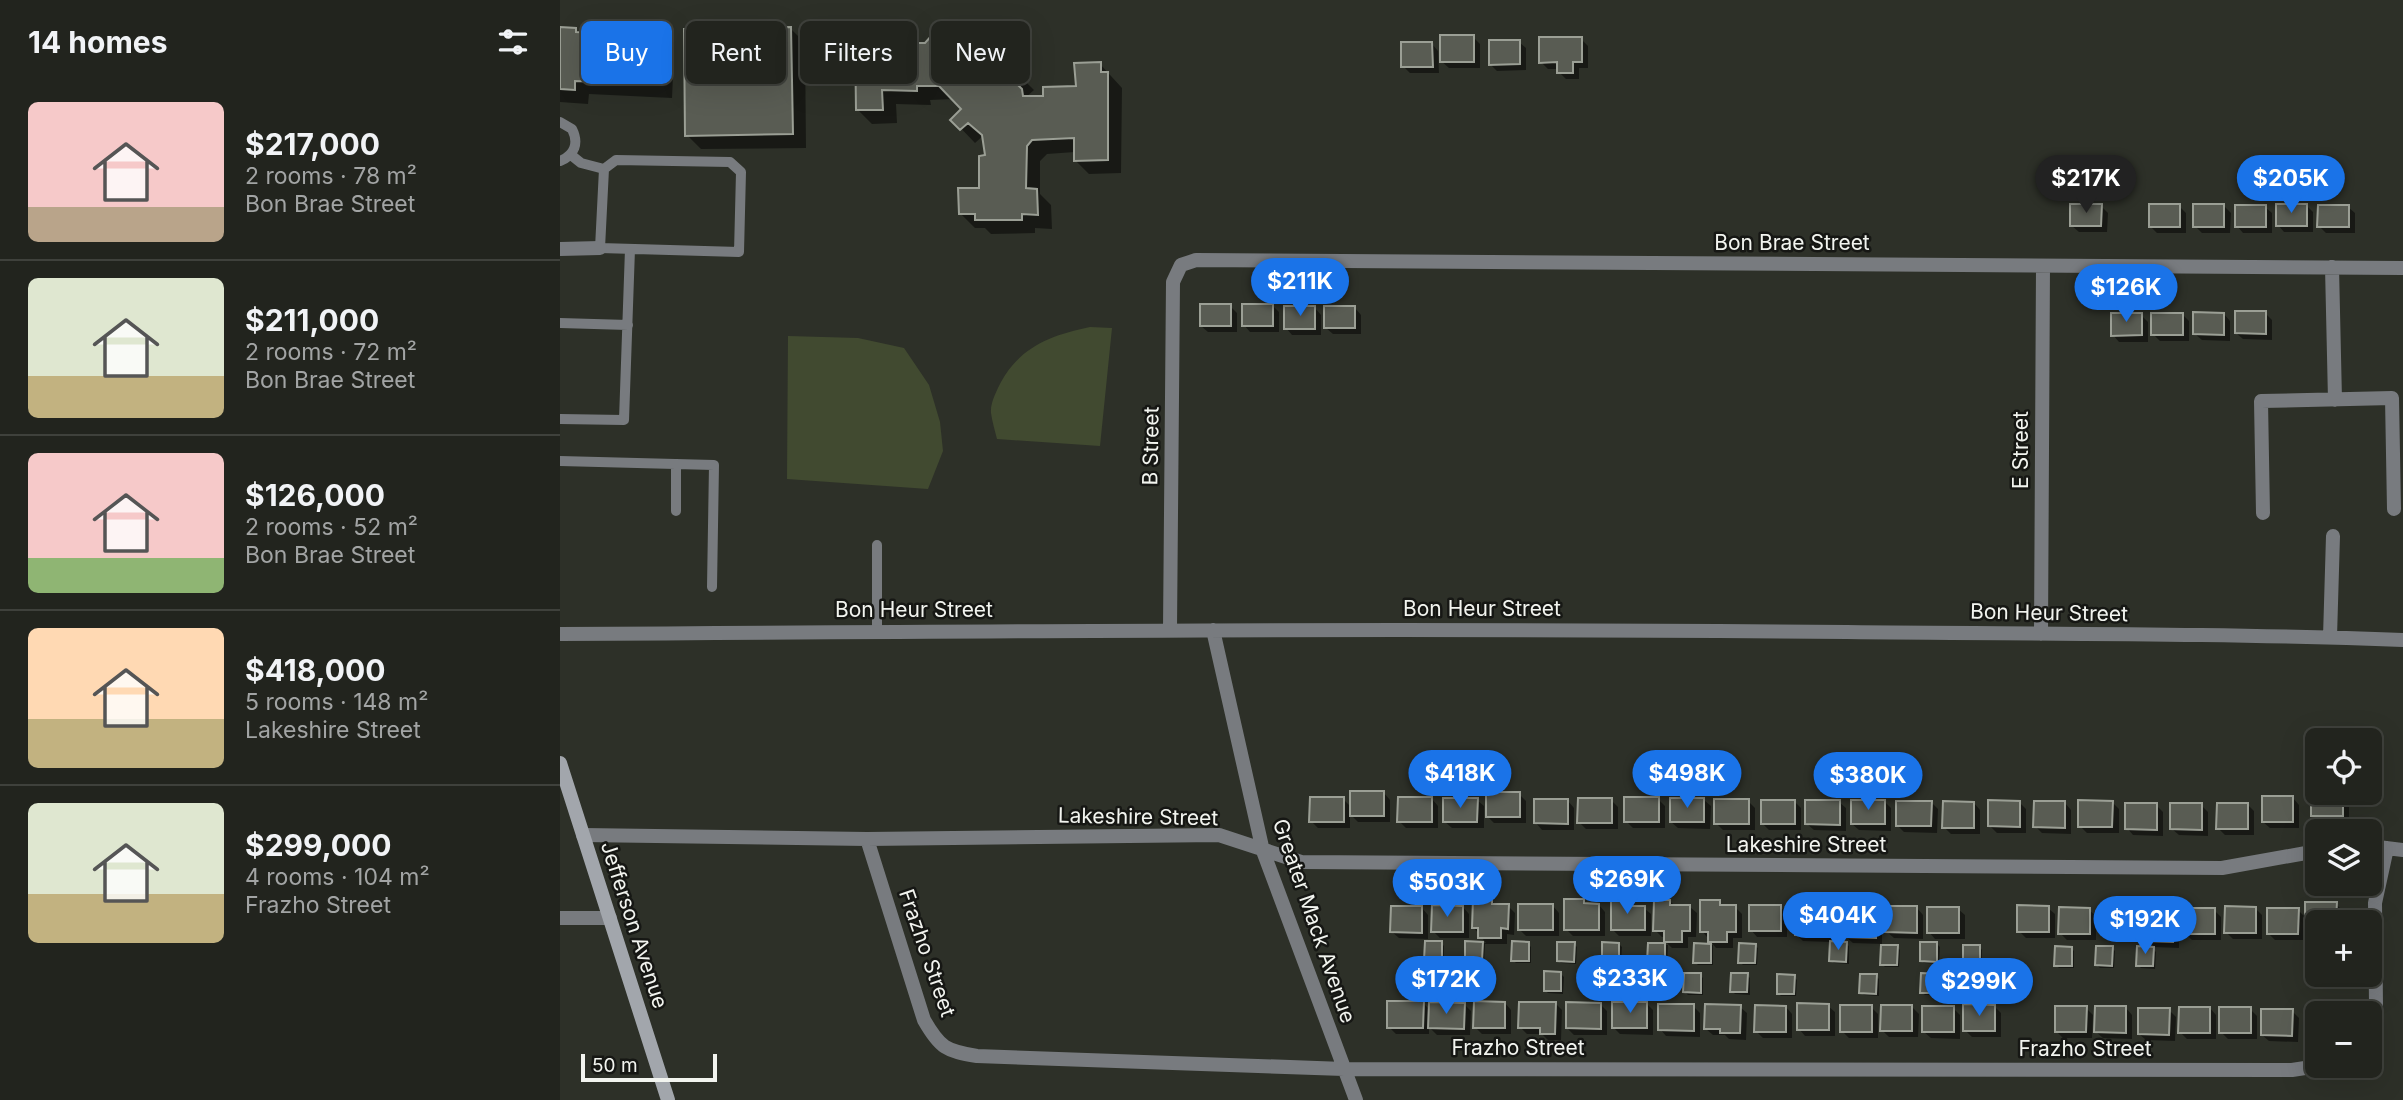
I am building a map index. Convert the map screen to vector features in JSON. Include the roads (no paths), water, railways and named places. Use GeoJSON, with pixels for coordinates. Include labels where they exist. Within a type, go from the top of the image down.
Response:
{"type":"FeatureCollection","features":[{"type":"Feature","properties":{"kind":"main road","name":"Jefferson Avenue"},"geometry":{"type":"LineString","coordinates":[[560,763],[668,1100]]}},
{"type":"Feature","properties":{"kind":"street"},"geometry":{"type":"LineString","coordinates":[[560,249],[600,248]]}},
{"type":"Feature","properties":{"kind":"street","name":"Bon Brae Street"},"geometry":{"type":"LineString","coordinates":[[1181,265],[1196,260],[1232,260],[2403,268]]}},
{"type":"Feature","properties":{"kind":"street","name":"B Street"},"geometry":{"type":"LineString","coordinates":[[1170,629],[1172,299],[1173,282],[1181,265]]}},
{"type":"Feature","properties":{"kind":"street","name":"E Street"},"geometry":{"type":"LineString","coordinates":[[2041,634],[2043,266]]}},
{"type":"Feature","properties":{"kind":"street"},"geometry":{"type":"LineString","coordinates":[[2332,268],[2335,400]]}},
{"type":"Feature","properties":{"kind":"street"},"geometry":{"type":"LineString","coordinates":[[2263,513],[2261,401],[2392,398],[2394,509]]}},
{"type":"Feature","properties":{"kind":"street"},"geometry":{"type":"LineString","coordinates":[[2330,637],[2333,536]]}},
{"type":"Feature","properties":{"kind":"street","name":"Bon Heur Street"},"geometry":{"type":"LineString","coordinates":[[560,634],[1461,629],[2330,637],[2403,640]]}},
{"type":"Feature","properties":{"kind":"street","name":"Greater Mack Avenue"},"geometry":{"type":"LineString","coordinates":[[1213,630],[1263,851],[1356,1100]]}},
{"type":"Feature","properties":{"kind":"street","name":"Lakeshire Street"},"geometry":{"type":"LineString","coordinates":[[583,835],[867,839],[1219,835],[1301,862],[2141,869],[2222,868],[2305,853]]}},
{"type":"Feature","properties":{"kind":"street","name":"Frazho Street"},"geometry":{"type":"LineString","coordinates":[[867,839],[924,1020],[936,1041],[954,1052],[1014,1058],[1344,1069],[2305,1068]]}},
{"type":"Feature","properties":{"kind":"street"},"geometry":{"type":"LineString","coordinates":[[2382,847],[2403,850]]}},
{"type":"Feature","properties":{"kind":"street"},"geometry":{"type":"LineString","coordinates":[[2376,1001],[2375,903],[2387,848]]}},
{"type":"Feature","properties":{"kind":"street"},"geometry":{"type":"LineString","coordinates":[[560,918],[610,918]]}},
{"type":"Feature","properties":{"kind":"lane"},"geometry":{"type":"LineString","coordinates":[[560,122],[568,124],[575,136],[575,149],[571,155],[560,161]]}},
{"type":"Feature","properties":{"kind":"lane"},"geometry":{"type":"LineString","coordinates":[[571,155],[581,163],[604,170]]}},
{"type":"Feature","properties":{"kind":"lane"},"geometry":{"type":"LineString","coordinates":[[616,160],[730,162],[741,172],[739,252],[600,248],[604,170],[616,160]]}},
{"type":"Feature","properties":{"kind":"lane"},"geometry":{"type":"LineString","coordinates":[[560,419],[624,420],[630,249]]}},
{"type":"Feature","properties":{"kind":"lane"},"geometry":{"type":"LineString","coordinates":[[560,323],[628,324]]}},
{"type":"Feature","properties":{"kind":"lane"},"geometry":{"type":"LineString","coordinates":[[560,461],[714,465],[712,587]]}},
{"type":"Feature","properties":{"kind":"lane"},"geometry":{"type":"LineString","coordinates":[[676,464],[676,511]]}},
{"type":"Feature","properties":{"kind":"lane"},"geometry":{"type":"LineString","coordinates":[[877,545],[877,632]]}}]}
